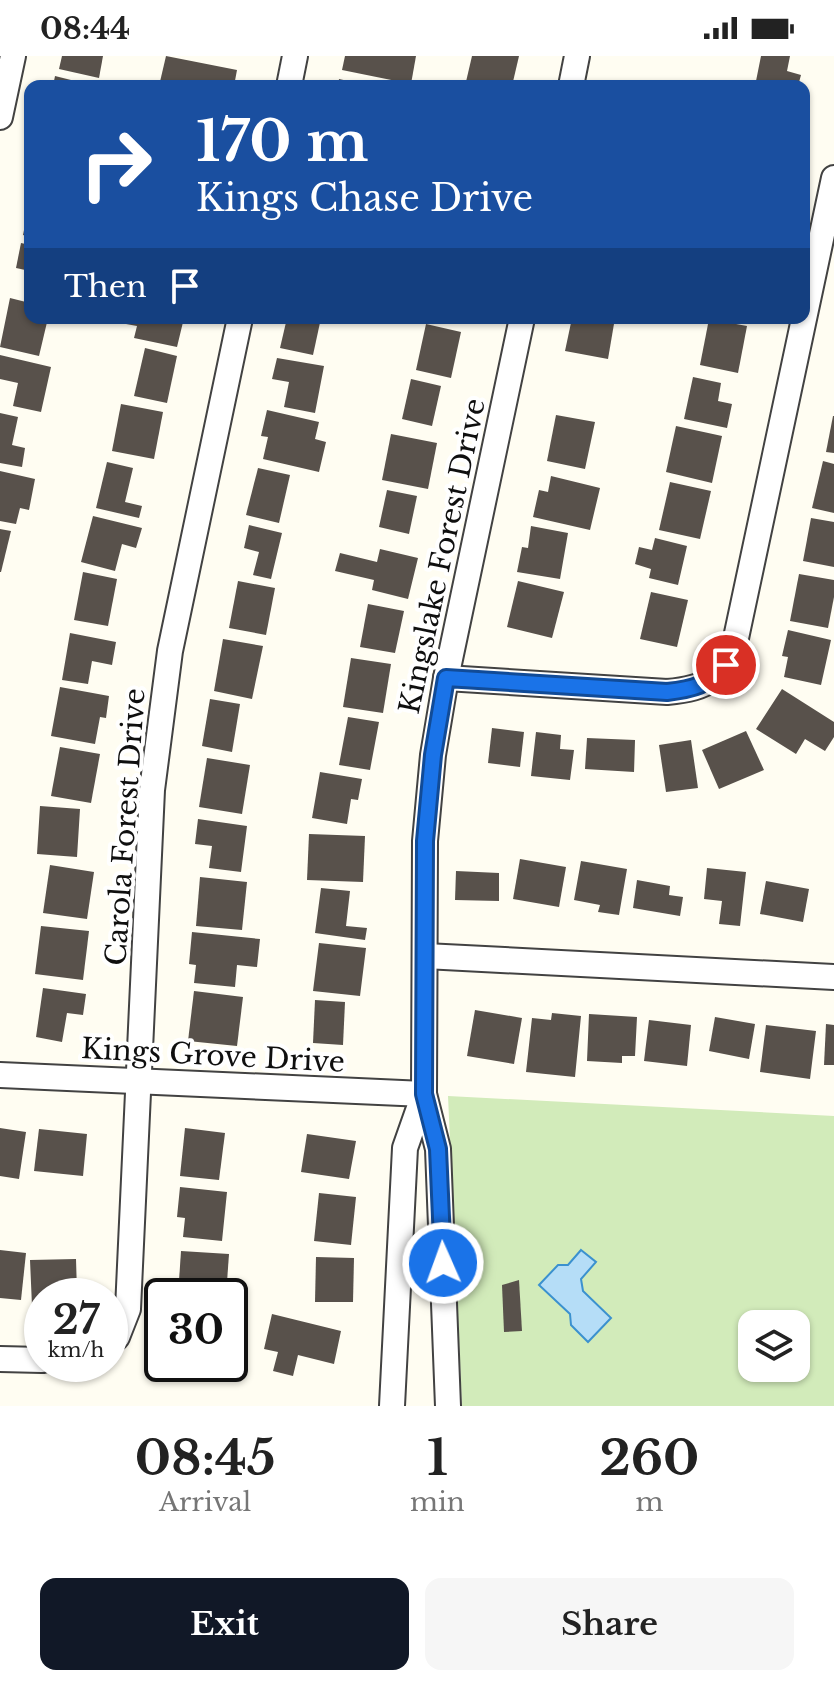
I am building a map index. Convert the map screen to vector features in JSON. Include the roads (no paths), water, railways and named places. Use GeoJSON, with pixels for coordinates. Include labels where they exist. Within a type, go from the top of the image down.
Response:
{"type":"FeatureCollection","features":[{"type":"Feature","properties":{"kind":"street"},"geometry":{"type":"LineString","coordinates":[[0,117],[13,56]]}},
{"type":"Feature","properties":{"kind":"street"},"geometry":{"type":"LineString","coordinates":[[290,80],[295,56]]}},
{"type":"Feature","properties":{"kind":"street"},"geometry":{"type":"LineString","coordinates":[[572,80],[577,56]]}},
{"type":"Feature","properties":{"kind":"street"},"geometry":{"type":"LineString","coordinates":[[810,291],[834,178]]}},
{"type":"Feature","properties":{"kind":"street","name":"Carola Forest Drive"},"geometry":{"type":"LineString","coordinates":[[128,1309],[152,790],[170,651],[239,324]]}},
{"type":"Feature","properties":{"kind":"street","name":"Kingslake Forest Drive"},"geometry":{"type":"LineString","coordinates":[[448,1406],[438,1149],[424,1094],[425,841],[433,755],[446,678],[521,324]]}},
{"type":"Feature","properties":{"kind":"street"},"geometry":{"type":"LineString","coordinates":[[446,678],[667,692],[693,689],[714,679],[726,665],[736,638],[803,324]]}},
{"type":"Feature","properties":{"kind":"street"},"geometry":{"type":"LineString","coordinates":[[425,956],[834,977]]}},
{"type":"Feature","properties":{"kind":"street","name":"Kings Grove Drive"},"geometry":{"type":"LineString","coordinates":[[0,1075],[424,1094]]}},
{"type":"Feature","properties":{"kind":"street","name":"Kingslake Forest Drive"},"geometry":{"type":"LineString","coordinates":[[392,1406],[405,1148],[424,1094]]}},
{"type":"Feature","properties":{"kind":"street"},"geometry":{"type":"LineString","coordinates":[[0,1359],[24,1360]]}},
{"type":"Feature","properties":{"kind":"water"},"geometry":{"type":"Polygon","coordinates":[[[581,1250],[596,1262],[581,1279],[583,1291],[611,1318],[588,1342],[571,1325],[570,1314],[539,1285],[558,1265],[568,1265],[581,1250]]]}}]}
